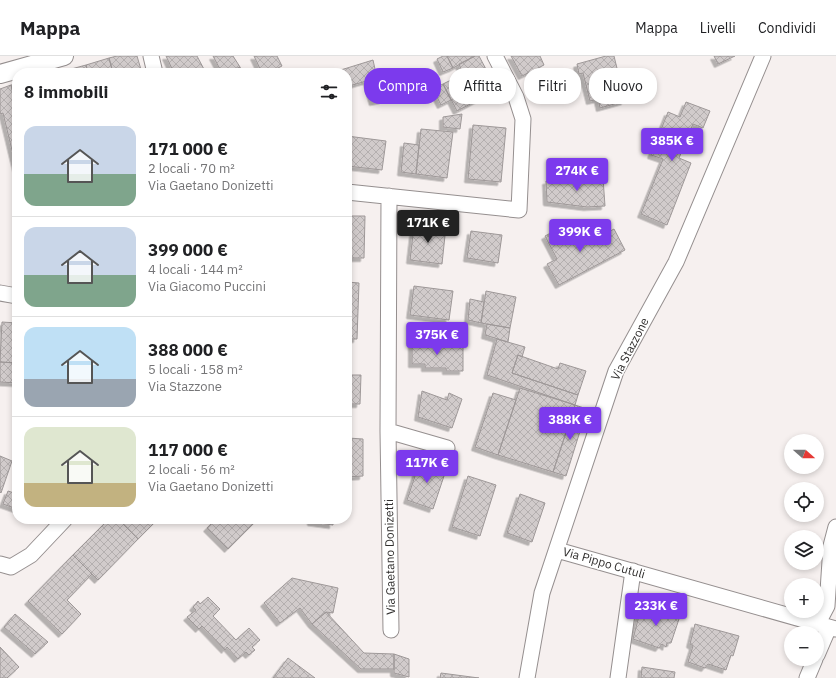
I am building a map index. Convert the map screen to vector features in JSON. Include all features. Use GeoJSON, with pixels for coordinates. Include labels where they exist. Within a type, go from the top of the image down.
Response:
{"type":"FeatureCollection","features":[{"type":"Feature","properties":{"kind":"street"},"geometry":{"type":"LineString","coordinates":[[21,68],[64,56]]}},
{"type":"Feature","properties":{"kind":"street"},"geometry":{"type":"LineString","coordinates":[[151,56],[154,68]]}},
{"type":"Feature","properties":{"kind":"street"},"geometry":{"type":"LineString","coordinates":[[352,192],[519,210],[523,119],[516,98],[495,56]]}},
{"type":"Feature","properties":{"kind":"street","name":"Via Stazzone"},"geometry":{"type":"LineString","coordinates":[[528,678],[542,593],[616,371],[676,262],[763,56]]}},
{"type":"Feature","properties":{"kind":"street"},"geometry":{"type":"LineString","coordinates":[[0,74],[12,71]]}},
{"type":"Feature","properties":{"kind":"street","name":"Via Gaetano Donizetti"},"geometry":{"type":"LineString","coordinates":[[389,196],[388,431],[391,630]]}},
{"type":"Feature","properties":{"kind":"street"},"geometry":{"type":"LineString","coordinates":[[0,293],[12,295]]}},
{"type":"Feature","properties":{"kind":"street"},"geometry":{"type":"LineString","coordinates":[[388,431],[447,448]]}},
{"type":"Feature","properties":{"kind":"street"},"geometry":{"type":"LineString","coordinates":[[6,566],[31,555],[60,524]]}},
{"type":"Feature","properties":{"kind":"street"},"geometry":{"type":"LineString","coordinates":[[824,637],[828,626],[827,606],[831,546],[836,527]]}},
{"type":"Feature","properties":{"kind":"street","name":"Via Pippo Cutuli"},"geometry":{"type":"LineString","coordinates":[[557,550],[828,626]]}},
{"type":"Feature","properties":{"kind":"street"},"geometry":{"type":"LineString","coordinates":[[618,678],[633,571]]}},
{"type":"Feature","properties":{"kind":"street"},"geometry":{"type":"LineString","coordinates":[[806,678],[812,666]]}},
{"type":"Feature","properties":{"kind":"building"},"geometry":{"type":"Polygon","coordinates":[[[117,56],[137,56],[141,68],[112,68],[109,58],[117,56]]]}},
{"type":"Feature","properties":{"kind":"building"},"geometry":{"type":"Polygon","coordinates":[[[166,56],[197,56],[203,68],[172,68],[166,56]]]}},
{"type":"Feature","properties":{"kind":"building"},"geometry":{"type":"Polygon","coordinates":[[[213,56],[233,56],[240,67],[238,68],[219,68],[213,56]]]}},
{"type":"Feature","properties":{"kind":"building"},"geometry":{"type":"Polygon","coordinates":[[[254,56],[277,56],[282,66],[278,68],[260,68],[254,56]]]}},
{"type":"Feature","properties":{"kind":"building"},"geometry":{"type":"Polygon","coordinates":[[[447,56],[453,68],[449,68],[449,70],[443,72],[437,59],[447,56]]]}},
{"type":"Feature","properties":{"kind":"building"},"geometry":{"type":"Polygon","coordinates":[[[447,56],[475,56],[453,68],[447,56]]]}},
{"type":"Feature","properties":{"kind":"building"},"geometry":{"type":"Polygon","coordinates":[[[475,56],[479,56],[485,68],[461,68],[459,64],[475,56]]]}},
{"type":"Feature","properties":{"kind":"building"},"geometry":{"type":"Polygon","coordinates":[[[511,56],[540,56],[544,65],[538,68],[524,68],[524,75],[522,76],[511,56]]]}},
{"type":"Feature","properties":{"kind":"building"},"geometry":{"type":"Polygon","coordinates":[[[606,56],[614,56],[617,68],[589,68],[589,97],[583,73],[581,74],[581,68],[578,68],[577,64],[606,56]]]}},
{"type":"Feature","properties":{"kind":"building"},"geometry":{"type":"Polygon","coordinates":[[[714,56],[735,56],[718,64],[714,56]]]}},
{"type":"Feature","properties":{"kind":"building"},"geometry":{"type":"Polygon","coordinates":[[[109,58],[112,68],[87,68],[86,65],[109,58]]]}},
{"type":"Feature","properties":{"kind":"building"},"geometry":{"type":"Polygon","coordinates":[[[373,60],[375,68],[364,68],[364,82],[352,85],[352,68],[347,68],[373,60]]]}},
{"type":"Feature","properties":{"kind":"building"},"geometry":{"type":"Polygon","coordinates":[[[86,65],[87,68],[75,68],[86,65]]]}},
{"type":"Feature","properties":{"kind":"building"},"geometry":{"type":"Polygon","coordinates":[[[449,81],[449,96],[443,84],[449,81]]]}},
{"type":"Feature","properties":{"kind":"building"},"geometry":{"type":"Polygon","coordinates":[[[443,84],[449,96],[449,101],[441,105],[440,104],[441,85],[443,84]]]}},
{"type":"Feature","properties":{"kind":"building"},"geometry":{"type":"Polygon","coordinates":[[[11,85],[12,89],[12,150],[3,113],[0,114],[0,89],[11,85]]]}},
{"type":"Feature","properties":{"kind":"building"},"geometry":{"type":"Polygon","coordinates":[[[686,102],[710,111],[703,128],[693,124],[679,158],[691,163],[667,225],[641,214],[663,159],[651,155],[668,112],[680,117],[686,102]]]}},
{"type":"Feature","properties":{"kind":"building"},"geometry":{"type":"Polygon","coordinates":[[[453,104],[470,104],[457,111],[453,104]]]}},
{"type":"Feature","properties":{"kind":"building"},"geometry":{"type":"Polygon","coordinates":[[[599,104],[614,104],[600,108],[599,104]]]}},
{"type":"Feature","properties":{"kind":"building"},"geometry":{"type":"Polygon","coordinates":[[[462,114],[460,129],[443,127],[443,117],[462,114]]]}},
{"type":"Feature","properties":{"kind":"building"},"geometry":{"type":"Polygon","coordinates":[[[473,125],[506,128],[501,182],[468,179],[473,125]]]}},
{"type":"Feature","properties":{"kind":"building"},"geometry":{"type":"Polygon","coordinates":[[[421,129],[453,132],[447,178],[416,174],[421,129]]]}},
{"type":"Feature","properties":{"kind":"building"},"geometry":{"type":"Polygon","coordinates":[[[352,137],[386,141],[382,170],[352,167],[352,137]]]}},
{"type":"Feature","properties":{"kind":"building"},"geometry":{"type":"Polygon","coordinates":[[[404,143],[419,145],[416,174],[401,172],[404,143]]]}},
{"type":"Feature","properties":{"kind":"building"},"geometry":{"type":"Polygon","coordinates":[[[603,178],[605,206],[587,207],[547,202],[546,181],[603,178]]]}},
{"type":"Feature","properties":{"kind":"building"},"geometry":{"type":"Polygon","coordinates":[[[352,216],[365,216],[364,258],[352,258],[352,216]]]}},
{"type":"Feature","properties":{"kind":"building"},"geometry":{"type":"Polygon","coordinates":[[[427,223],[446,226],[442,264],[410,260],[414,226],[427,227],[427,223]]]}},
{"type":"Feature","properties":{"kind":"building"},"geometry":{"type":"Polygon","coordinates":[[[564,226],[572,241],[586,234],[590,242],[614,229],[625,250],[559,285],[547,264],[557,259],[545,236],[564,226]]]}},
{"type":"Feature","properties":{"kind":"building"},"geometry":{"type":"Polygon","coordinates":[[[471,231],[502,235],[498,263],[467,258],[471,231]]]}},
{"type":"Feature","properties":{"kind":"building"},"geometry":{"type":"Polygon","coordinates":[[[352,282],[359,283],[357,339],[352,339],[352,282]]]}},
{"type":"Feature","properties":{"kind":"building"},"geometry":{"type":"Polygon","coordinates":[[[414,286],[453,291],[449,320],[410,315],[414,286]]]}},
{"type":"Feature","properties":{"kind":"building"},"geometry":{"type":"Polygon","coordinates":[[[486,291],[516,297],[510,328],[481,323],[486,291]]]}},
{"type":"Feature","properties":{"kind":"building"},"geometry":{"type":"Polygon","coordinates":[[[470,299],[484,302],[481,323],[468,320],[470,299]]]}},
{"type":"Feature","properties":{"kind":"building"},"geometry":{"type":"Polygon","coordinates":[[[2,322],[12,323],[12,363],[0,362],[2,322]]]}},
{"type":"Feature","properties":{"kind":"building"},"geometry":{"type":"Polygon","coordinates":[[[487,324],[510,328],[508,342],[485,335],[487,324]]]}},
{"type":"Feature","properties":{"kind":"building"},"geometry":{"type":"Polygon","coordinates":[[[412,339],[428,339],[428,344],[451,344],[451,347],[463,347],[463,371],[446,371],[446,368],[425,368],[425,364],[412,364],[412,339]]]}},
{"type":"Feature","properties":{"kind":"building"},"geometry":{"type":"Polygon","coordinates":[[[497,339],[525,347],[522,357],[518,355],[512,373],[578,395],[575,405],[487,375],[497,339]]]}},
{"type":"Feature","properties":{"kind":"building"},"geometry":{"type":"Polygon","coordinates":[[[518,355],[558,369],[560,363],[586,371],[578,395],[512,373],[518,355]]]}},
{"type":"Feature","properties":{"kind":"building"},"geometry":{"type":"Polygon","coordinates":[[[0,362],[12,363],[12,383],[0,382],[0,362]]]}},
{"type":"Feature","properties":{"kind":"building"},"geometry":{"type":"Polygon","coordinates":[[[352,375],[361,375],[360,404],[352,404],[352,375]]]}},
{"type":"Feature","properties":{"kind":"building"},"geometry":{"type":"Polygon","coordinates":[[[520,388],[575,405],[553,472],[498,455],[520,388]]]}},
{"type":"Feature","properties":{"kind":"building"},"geometry":{"type":"Polygon","coordinates":[[[422,391],[447,400],[449,393],[462,399],[452,428],[418,417],[422,391]]]}},
{"type":"Feature","properties":{"kind":"building"},"geometry":{"type":"Polygon","coordinates":[[[493,393],[516,400],[498,455],[475,447],[493,393]]]}},
{"type":"Feature","properties":{"kind":"building"},"geometry":{"type":"Polygon","coordinates":[[[575,405],[587,409],[566,476],[553,472],[575,405]]]}},
{"type":"Feature","properties":{"kind":"building"},"geometry":{"type":"Polygon","coordinates":[[[352,438],[363,439],[363,476],[352,477],[352,438]]]}},
{"type":"Feature","properties":{"kind":"building"},"geometry":{"type":"Polygon","coordinates":[[[0,456],[12,461],[1,493],[0,492],[0,456]]]}},
{"type":"Feature","properties":{"kind":"building"},"geometry":{"type":"Polygon","coordinates":[[[421,458],[447,467],[433,509],[407,500],[421,458]]]}},
{"type":"Feature","properties":{"kind":"building"},"geometry":{"type":"Polygon","coordinates":[[[468,476],[496,485],[480,536],[452,527],[468,476]]]}},
{"type":"Feature","properties":{"kind":"building"},"geometry":{"type":"Polygon","coordinates":[[[8,491],[12,492],[12,507],[3,504],[8,491]]]}},
{"type":"Feature","properties":{"kind":"building"},"geometry":{"type":"Polygon","coordinates":[[[520,494],[545,503],[532,542],[507,533],[520,494]]]}},
{"type":"Feature","properties":{"kind":"building"},"geometry":{"type":"Polygon","coordinates":[[[104,524],[123,524],[138,539],[98,580],[73,555],[104,524]]]}},
{"type":"Feature","properties":{"kind":"building"},"geometry":{"type":"Polygon","coordinates":[[[123,524],[153,524],[138,539],[123,524]]]}},
{"type":"Feature","properties":{"kind":"building"},"geometry":{"type":"Polygon","coordinates":[[[211,524],[253,524],[228,549],[207,528],[211,524]]]}},
{"type":"Feature","properties":{"kind":"building"},"geometry":{"type":"Polygon","coordinates":[[[73,555],[92,574],[67,600],[81,614],[62,634],[28,601],[73,555]]]}},
{"type":"Feature","properties":{"kind":"building"},"geometry":{"type":"Polygon","coordinates":[[[292,578],[338,588],[333,613],[326,612],[312,624],[300,608],[280,623],[264,603],[292,578]]]}},
{"type":"Feature","properties":{"kind":"building"},"geometry":{"type":"Polygon","coordinates":[[[208,597],[220,609],[213,616],[236,640],[249,628],[260,640],[252,647],[255,650],[249,655],[246,652],[238,659],[227,647],[225,650],[202,626],[199,629],[187,617],[196,610],[193,607],[198,601],[200,604],[208,597]]]}},
{"type":"Feature","properties":{"kind":"building"},"geometry":{"type":"Polygon","coordinates":[[[655,607],[680,616],[671,643],[667,643],[666,647],[662,644],[659,648],[633,639],[641,608],[653,612],[655,607]]]}},
{"type":"Feature","properties":{"kind":"building"},"geometry":{"type":"Polygon","coordinates":[[[326,612],[364,653],[394,654],[394,669],[361,669],[312,624],[326,612]]]}},
{"type":"Feature","properties":{"kind":"building"},"geometry":{"type":"Polygon","coordinates":[[[15,614],[48,642],[35,654],[4,627],[15,614]]]}},
{"type":"Feature","properties":{"kind":"building"},"geometry":{"type":"Polygon","coordinates":[[[695,624],[739,636],[733,656],[731,655],[726,670],[708,664],[705,668],[688,662],[693,646],[690,644],[695,624]]]}},
{"type":"Feature","properties":{"kind":"building"},"geometry":{"type":"Polygon","coordinates":[[[0,647],[19,667],[7,678],[0,678],[0,647]]]}},
{"type":"Feature","properties":{"kind":"building"},"geometry":{"type":"Polygon","coordinates":[[[394,654],[409,659],[409,677],[394,673],[394,654]]]}},
{"type":"Feature","properties":{"kind":"building"},"geometry":{"type":"Polygon","coordinates":[[[288,658],[315,678],[273,678],[288,658]]]}},
{"type":"Feature","properties":{"kind":"building"},"geometry":{"type":"Polygon","coordinates":[[[642,667],[675,672],[674,678],[641,678],[642,667]]]}},
{"type":"Feature","properties":{"kind":"building"},"geometry":{"type":"Polygon","coordinates":[[[441,673],[479,678],[440,678],[441,673]]]}}]}
